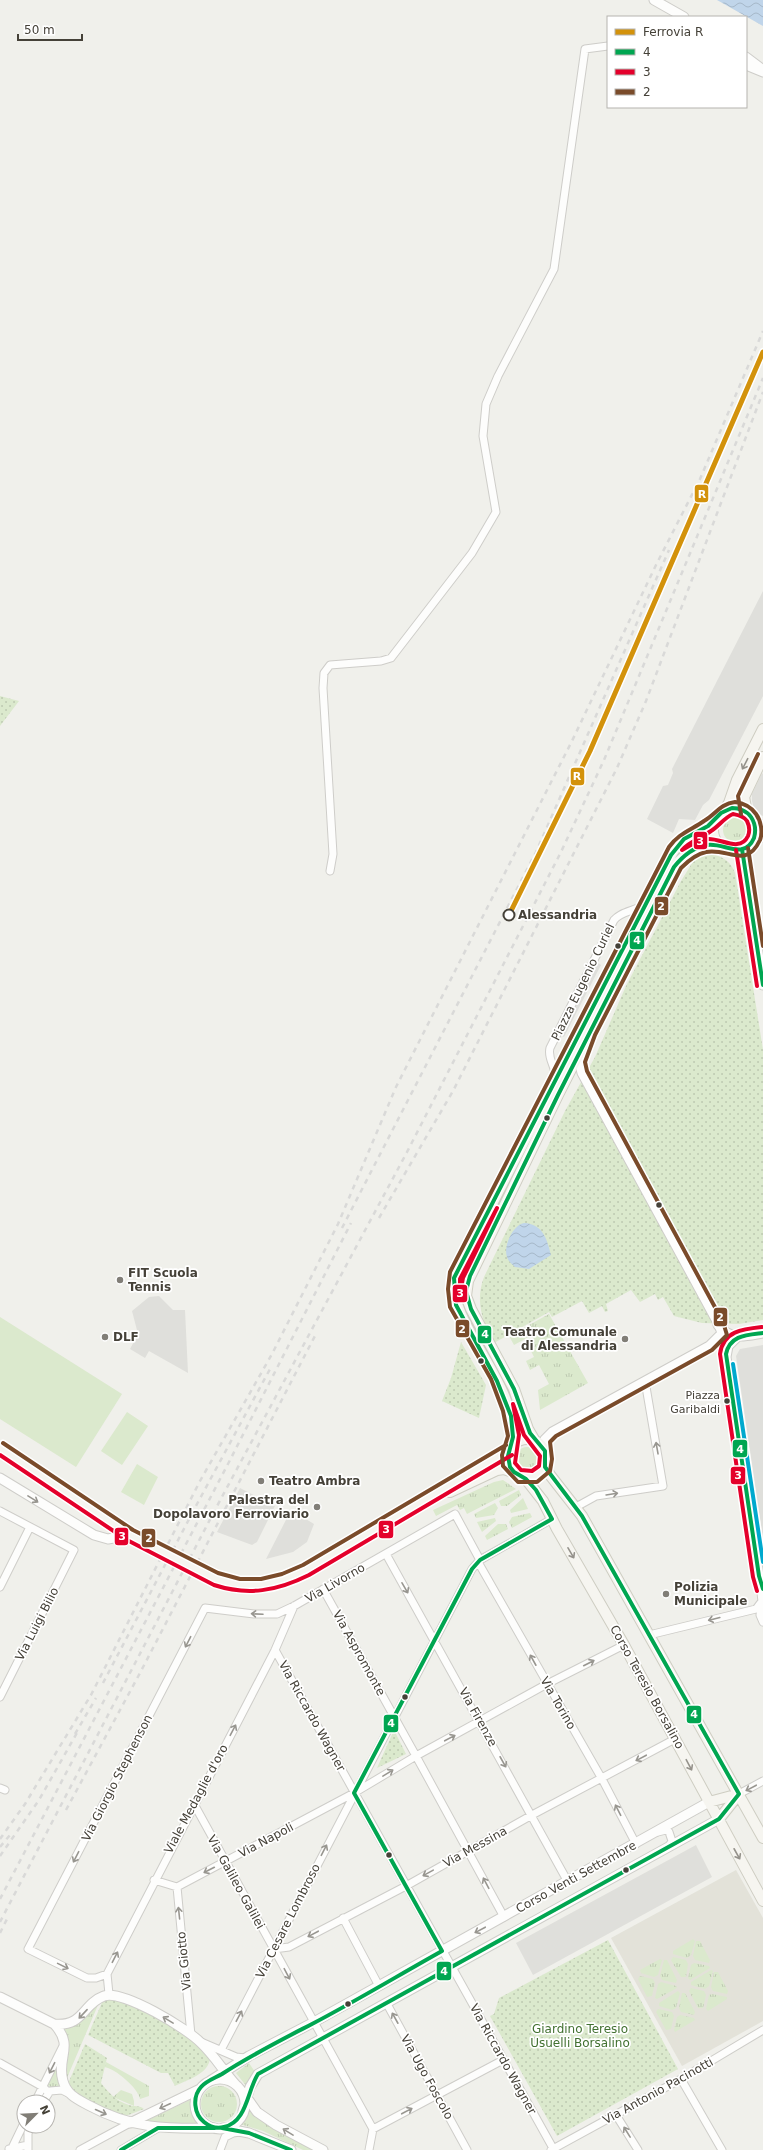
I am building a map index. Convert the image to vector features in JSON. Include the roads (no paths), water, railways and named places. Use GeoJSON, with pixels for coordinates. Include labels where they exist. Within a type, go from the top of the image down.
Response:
{"type":"FeatureCollection","features":[{"type":"Feature","properties":{"kind":"main road"},"geometry":{"type":"LineString","coordinates":[[722,846],[714,836],[714,825],[729,803],[737,780],[763,729]]}},
{"type":"Feature","properties":{"kind":"main road"},"geometry":{"type":"LineString","coordinates":[[763,757],[744,797],[755,819],[756,829],[752,842],[742,850],[731,850],[722,846],[711,845],[702,847],[679,861],[589,1033],[466,1287],[466,1296],[471,1309],[514,1389],[528,1429],[539,1444],[546,1458],[546,1466],[550,1475],[576,1507],[763,1838]]}},
{"type":"Feature","properties":{"kind":"main road"},"geometry":{"type":"LineString","coordinates":[[515,1473],[509,1465],[512,1426],[504,1396],[492,1370],[460,1314],[455,1301],[454,1283],[458,1268],[640,914],[680,843],[691,834],[708,826],[720,815],[736,808],[755,819]]}},
{"type":"Feature","properties":{"kind":"main road"},"geometry":{"type":"LineString","coordinates":[[0,1448],[130,1535],[210,1576],[243,1586],[267,1585],[285,1580],[306,1570],[417,1506],[523,1440],[539,1444]]}},
{"type":"Feature","properties":{"kind":"main road"},"geometry":{"type":"LineString","coordinates":[[417,1506],[494,1471],[504,1469],[525,1478],[539,1474],[546,1466]]}},
{"type":"Feature","properties":{"kind":"main road","name":"Corso Teresio Borsalino"},"geometry":{"type":"LineString","coordinates":[[525,1478],[540,1496],[624,1645],[763,1901]]}},
{"type":"Feature","properties":{"kind":"main road"},"geometry":{"type":"LineString","coordinates":[[709,1802],[739,1794]]}},
{"type":"Feature","properties":{"kind":"main road"},"geometry":{"type":"LineString","coordinates":[[719,1819],[739,1794]]}},
{"type":"Feature","properties":{"kind":"street"},"geometry":{"type":"LineString","coordinates":[[654,0],[682,16]]}},
{"type":"Feature","properties":{"kind":"street"},"geometry":{"type":"LineString","coordinates":[[330,871],[333,854],[323,696],[324,673],[330,665],[380,661],[391,658],[468,559],[493,520],[496,507],[483,436],[486,404],[498,376],[554,269],[585,49],[607,46]]}},
{"type":"Feature","properties":{"kind":"street"},"geometry":{"type":"LineString","coordinates":[[747,58],[763,70]]}},
{"type":"Feature","properties":{"kind":"street"},"geometry":{"type":"LineString","coordinates":[[747,66],[763,73]]}},
{"type":"Feature","properties":{"kind":"street"},"geometry":{"type":"LineString","coordinates":[[752,842],[763,838]]}},
{"type":"Feature","properties":{"kind":"street"},"geometry":{"type":"LineString","coordinates":[[742,850],[763,985]]}},
{"type":"Feature","properties":{"kind":"street","name":"Piazza Eugenio Curiel"},"geometry":{"type":"LineString","coordinates":[[555,1080],[556,1068],[549,1058],[550,1048],[614,920],[640,908],[646,903]]}},
{"type":"Feature","properties":{"kind":"street"},"geometry":{"type":"LineString","coordinates":[[627,913],[640,914],[643,921],[642,931]]}},
{"type":"Feature","properties":{"kind":"street"},"geometry":{"type":"LineString","coordinates":[[539,1444],[552,1431],[709,1345],[721,1335],[718,1324],[581,1073],[579,1061],[589,1033]]}},
{"type":"Feature","properties":{"kind":"street"},"geometry":{"type":"LineString","coordinates":[[718,1324],[728,1334],[737,1337],[763,1333]]}},
{"type":"Feature","properties":{"kind":"street"},"geometry":{"type":"LineString","coordinates":[[737,1337],[727,1349],[727,1365],[759,1576],[762,1601],[760,1614],[763,1622]]}},
{"type":"Feature","properties":{"kind":"street"},"geometry":{"type":"LineString","coordinates":[[709,1345],[716,1344],[721,1347],[727,1365]]}},
{"type":"Feature","properties":{"kind":"street"},"geometry":{"type":"LineString","coordinates":[[576,1507],[596,1496],[663,1486],[645,1381]]}},
{"type":"Feature","properties":{"kind":"street"},"geometry":{"type":"LineString","coordinates":[[735,1476],[741,1477],[746,1495]]}},
{"type":"Feature","properties":{"kind":"street"},"geometry":{"type":"LineString","coordinates":[[0,1478],[94,1535],[108,1539],[130,1535]]}},
{"type":"Feature","properties":{"kind":"street"},"geometry":{"type":"LineString","coordinates":[[0,1512],[30,1527],[0,1587]]}},
{"type":"Feature","properties":{"kind":"street","name":"Via Livorno"},"geometry":{"type":"LineString","coordinates":[[206,1608],[254,1614],[277,1614],[294,1606],[455,1514]]}},
{"type":"Feature","properties":{"kind":"street","name":"Via Torino"},"geometry":{"type":"LineString","coordinates":[[455,1514],[479,1561],[547,1684],[602,1779],[636,1844]]}},
{"type":"Feature","properties":{"kind":"street"},"geometry":{"type":"LineString","coordinates":[[394,1716],[472,1568],[479,1561],[552,1519]]}},
{"type":"Feature","properties":{"kind":"street","name":"Via Luigi Bilio"},"geometry":{"type":"LineString","coordinates":[[0,1697],[74,1550],[30,1527]]}},
{"type":"Feature","properties":{"kind":"street","name":"Via Firenze"},"geometry":{"type":"LineString","coordinates":[[386,1554],[434,1638],[568,1882]]}},
{"type":"Feature","properties":{"kind":"street"},"geometry":{"type":"LineString","coordinates":[[759,1576],[763,1590]]}},
{"type":"Feature","properties":{"kind":"street","name":"Via Aspromonte"},"geometry":{"type":"LineString","coordinates":[[323,1589],[416,1756]]}},
{"type":"Feature","properties":{"kind":"street"},"geometry":{"type":"LineString","coordinates":[[649,1635],[752,1610],[760,1606],[762,1601]]}},
{"type":"Feature","properties":{"kind":"street","name":"Viale Medaglie d'oro"},"geometry":{"type":"LineString","coordinates":[[107,1974],[154,1880],[274,1650],[294,1606]]}},
{"type":"Feature","properties":{"kind":"street","name":"Via Giorgio Stephenson"},"geometry":{"type":"LineString","coordinates":[[107,1974],[96,1978],[87,1978],[28,1949],[206,1608]]}},
{"type":"Feature","properties":{"kind":"street"},"geometry":{"type":"LineString","coordinates":[[504,1917],[416,1756],[547,1684],[624,1645]]}},
{"type":"Feature","properties":{"kind":"street","name":"Via Riccardo Wagner"},"geometry":{"type":"LineString","coordinates":[[274,1650],[442,1950]]}},
{"type":"Feature","properties":{"kind":"street","name":"Via Cesare Lombroso"},"geometry":{"type":"LineString","coordinates":[[221,2050],[394,1716]]}},
{"type":"Feature","properties":{"kind":"street","name":"Via Messina"},"geometry":{"type":"LineString","coordinates":[[274,1949],[289,1946],[406,1886],[532,1815],[675,1739]]}},
{"type":"Feature","properties":{"kind":"street","name":"Via Napoli"},"geometry":{"type":"LineString","coordinates":[[177,1886],[354,1793],[416,1756]]}},
{"type":"Feature","properties":{"kind":"street"},"geometry":{"type":"LineString","coordinates":[[739,1794],[763,1781]]}},
{"type":"Feature","properties":{"kind":"street","name":"Corso Venti Settembre"},"geometry":{"type":"LineString","coordinates":[[210,2081],[245,2058],[314,2022],[442,1950],[657,1833],[709,1802]]}},
{"type":"Feature","properties":{"kind":"street","name":"Via Galileo Galilei"},"geometry":{"type":"LineString","coordinates":[[194,1804],[314,2022]]}},
{"type":"Feature","properties":{"kind":"street","name":"Corso Venti Settembre"},"geometry":{"type":"LineString","coordinates":[[218,2128],[234,2124],[243,2111],[241,2091],[252,2084],[258,2074],[324,2039],[719,1819]]}},
{"type":"Feature","properties":{"kind":"street"},"geometry":{"type":"LineString","coordinates":[[657,1833],[666,1830],[669,1832],[672,1841],[669,1846]]}},
{"type":"Feature","properties":{"kind":"street"},"geometry":{"type":"LineString","coordinates":[[154,1880],[177,1886]]}},
{"type":"Feature","properties":{"kind":"street","name":"Via Giotto"},"geometry":{"type":"LineString","coordinates":[[177,1886],[191,2035]]}},
{"type":"Feature","properties":{"kind":"street"},"geometry":{"type":"LineString","coordinates":[[343,1918],[379,1986]]}},
{"type":"Feature","properties":{"kind":"street"},"geometry":{"type":"LineString","coordinates":[[442,1950],[452,1968]]}},
{"type":"Feature","properties":{"kind":"street","name":"Via Riccardo Wagner"},"geometry":{"type":"LineString","coordinates":[[452,1968],[553,2150]]}},
{"type":"Feature","properties":{"kind":"street"},"geometry":{"type":"LineString","coordinates":[[107,1974],[109,1994]]}},
{"type":"Feature","properties":{"kind":"street"},"geometry":{"type":"LineString","coordinates":[[54,2024],[67,2024],[75,2021],[96,2001],[109,1994],[131,2001],[200,2041],[237,2057],[245,2058]]}},
{"type":"Feature","properties":{"kind":"street"},"geometry":{"type":"LineString","coordinates":[[0,1997],[54,2024],[61,2032],[65,2043],[62,2077],[68,2093]]}},
{"type":"Feature","properties":{"kind":"street","name":"Via Ugo Foscolo"},"geometry":{"type":"LineString","coordinates":[[387,2004],[467,2150]]}},
{"type":"Feature","properties":{"kind":"street"},"geometry":{"type":"LineString","coordinates":[[314,2022],[372,2129],[368,2150]]}},
{"type":"Feature","properties":{"kind":"street","name":"Via Antonio Pacinotti"},"geometry":{"type":"LineString","coordinates":[[553,2150],[681,2079],[763,2030]]}},
{"type":"Feature","properties":{"kind":"street"},"geometry":{"type":"LineString","coordinates":[[44,2094],[61,2050],[63,2040],[61,2032]]}},
{"type":"Feature","properties":{"kind":"street"},"geometry":{"type":"LineString","coordinates":[[200,2041],[257,2112],[276,2125],[323,2150]]}},
{"type":"Feature","properties":{"kind":"street"},"geometry":{"type":"LineString","coordinates":[[372,2129],[503,2060]]}},
{"type":"Feature","properties":{"kind":"street"},"geometry":{"type":"LineString","coordinates":[[0,2063],[45,2090],[59,2090],[68,2093],[100,2111],[130,2123],[158,2128],[218,2128]]}},
{"type":"Feature","properties":{"kind":"street"},"geometry":{"type":"LineString","coordinates":[[80,2150],[130,2123],[200,2089],[210,2081],[222,2079],[241,2091]]}},
{"type":"Feature","properties":{"kind":"street"},"geometry":{"type":"LineString","coordinates":[[681,2079],[722,2150]]}},
{"type":"Feature","properties":{"kind":"street"},"geometry":{"type":"LineString","coordinates":[[200,2089],[195,2100],[197,2113],[205,2124],[218,2128],[249,2133],[290,2150]]}},
{"type":"Feature","properties":{"kind":"street"},"geometry":{"type":"LineString","coordinates":[[42,2094],[45,2090]]}},
{"type":"Feature","properties":{"kind":"street"},"geometry":{"type":"LineString","coordinates":[[616,2115],[638,2150]]}},
{"type":"Feature","properties":{"kind":"street"},"geometry":{"type":"LineString","coordinates":[[121,2150],[131,2148],[158,2128]]}},
{"type":"Feature","properties":{"kind":"street"},"geometry":{"type":"LineString","coordinates":[[220,2150],[222,2141],[228,2135],[238,2132],[249,2133]]}},
{"type":"Feature","properties":{"kind":"street"},"geometry":{"type":"LineString","coordinates":[[10,2149],[18,2134]]}},
{"type":"Feature","properties":{"kind":"street"},"geometry":{"type":"LineString","coordinates":[[10,2149],[28,2148],[28,2134]]}},
{"type":"Feature","properties":{"kind":"water"},"geometry":{"type":"Polygon","coordinates":[[[717,0],[763,0],[763,26],[717,0]]]}},
{"type":"Feature","properties":{"kind":"water"},"geometry":{"type":"Polygon","coordinates":[[[524,1223],[536,1226],[540,1229],[546,1238],[551,1255],[529,1269],[515,1267],[508,1260],[506,1252],[506,1247],[513,1232],[524,1223]]]}},
{"type":"Feature","properties":{"kind":"railway"},"geometry":{"type":"LineString","coordinates":[[0,1839],[25,1804],[91,1695],[200,1481],[272,1354],[338,1224],[396,1087],[572,741],[656,565],[700,479],[763,331]]}},
{"type":"Feature","properties":{"kind":"railway"},"geometry":{"type":"LineString","coordinates":[[0,1922],[216,1508],[406,1154],[561,852],[604,760],[763,378]]}},
{"type":"Feature","properties":{"kind":"railway"},"geometry":{"type":"LineString","coordinates":[[379,1218],[453,1091],[617,768],[646,701],[763,392]]}},
{"type":"Feature","properties":{"kind":"railway"},"geometry":{"type":"LineString","coordinates":[[342,1228],[536,852],[669,550]]}},
{"type":"Feature","properties":{"kind":"railway"},"geometry":{"type":"LineString","coordinates":[[0,1899],[229,1462],[351,1223]]}},
{"type":"Feature","properties":{"kind":"railway"},"geometry":{"type":"LineString","coordinates":[[66,1810],[140,1673],[317,1332]]}},
{"type":"Feature","properties":{"kind":"railway"},"geometry":{"type":"LineString","coordinates":[[103,1683],[270,1369]]}},
{"type":"Feature","properties":{"kind":"railway"},"geometry":{"type":"LineString","coordinates":[[75,1734],[96,1698]]}},
{"type":"Feature","properties":{"kind":"railway"},"geometry":{"type":"LineString","coordinates":[[0,1856],[39,1800],[78,1731]]}},
{"type":"Feature","properties":{"kind":"railway"},"geometry":{"type":"LineString","coordinates":[[0,1847],[10,1835]]}},
{"type":"Feature","properties":{"kind":"railway"},"geometry":{"type":"LineString","coordinates":[[0,1933],[8,1917]]}},
{"type":"Feature","properties":{"kind":"rail line","name":"R"},"geometry":{"type":"LineString","coordinates":[[509,915],[590,751],[763,352]]}},
{"type":"Feature","properties":{"kind":"place","name":"Alessandria"},"geometry":{"type":"Point","coordinates":[509,915]}},
{"type":"Feature","properties":{"kind":"place","name":"FIT Scuola Tennis"},"geometry":{"type":"Point","coordinates":[120,1280]}},
{"type":"Feature","properties":{"kind":"place","name":"DLF"},"geometry":{"type":"Point","coordinates":[105,1337]}},
{"type":"Feature","properties":{"kind":"place","name":"Teatro Comunale di Alessandria"},"geometry":{"type":"Point","coordinates":[625,1339]}},
{"type":"Feature","properties":{"kind":"place","name":"Piazza Garibaldi"},"geometry":{"type":"Point","coordinates":[727,1401]}},
{"type":"Feature","properties":{"kind":"place","name":"Teatro Ambra"},"geometry":{"type":"Point","coordinates":[261,1481]}},
{"type":"Feature","properties":{"kind":"place","name":"Palestra del Dopolavoro Ferroviario"},"geometry":{"type":"Point","coordinates":[317,1507]}},
{"type":"Feature","properties":{"kind":"place","name":"Polizia Municipale"},"geometry":{"type":"Point","coordinates":[666,1594]}},
{"type":"Feature","properties":{"kind":"park label","name":"Giardino Teresio Usuelli Borsalino"},"geometry":{"type":"Point","coordinates":[580,2036]}}]}
